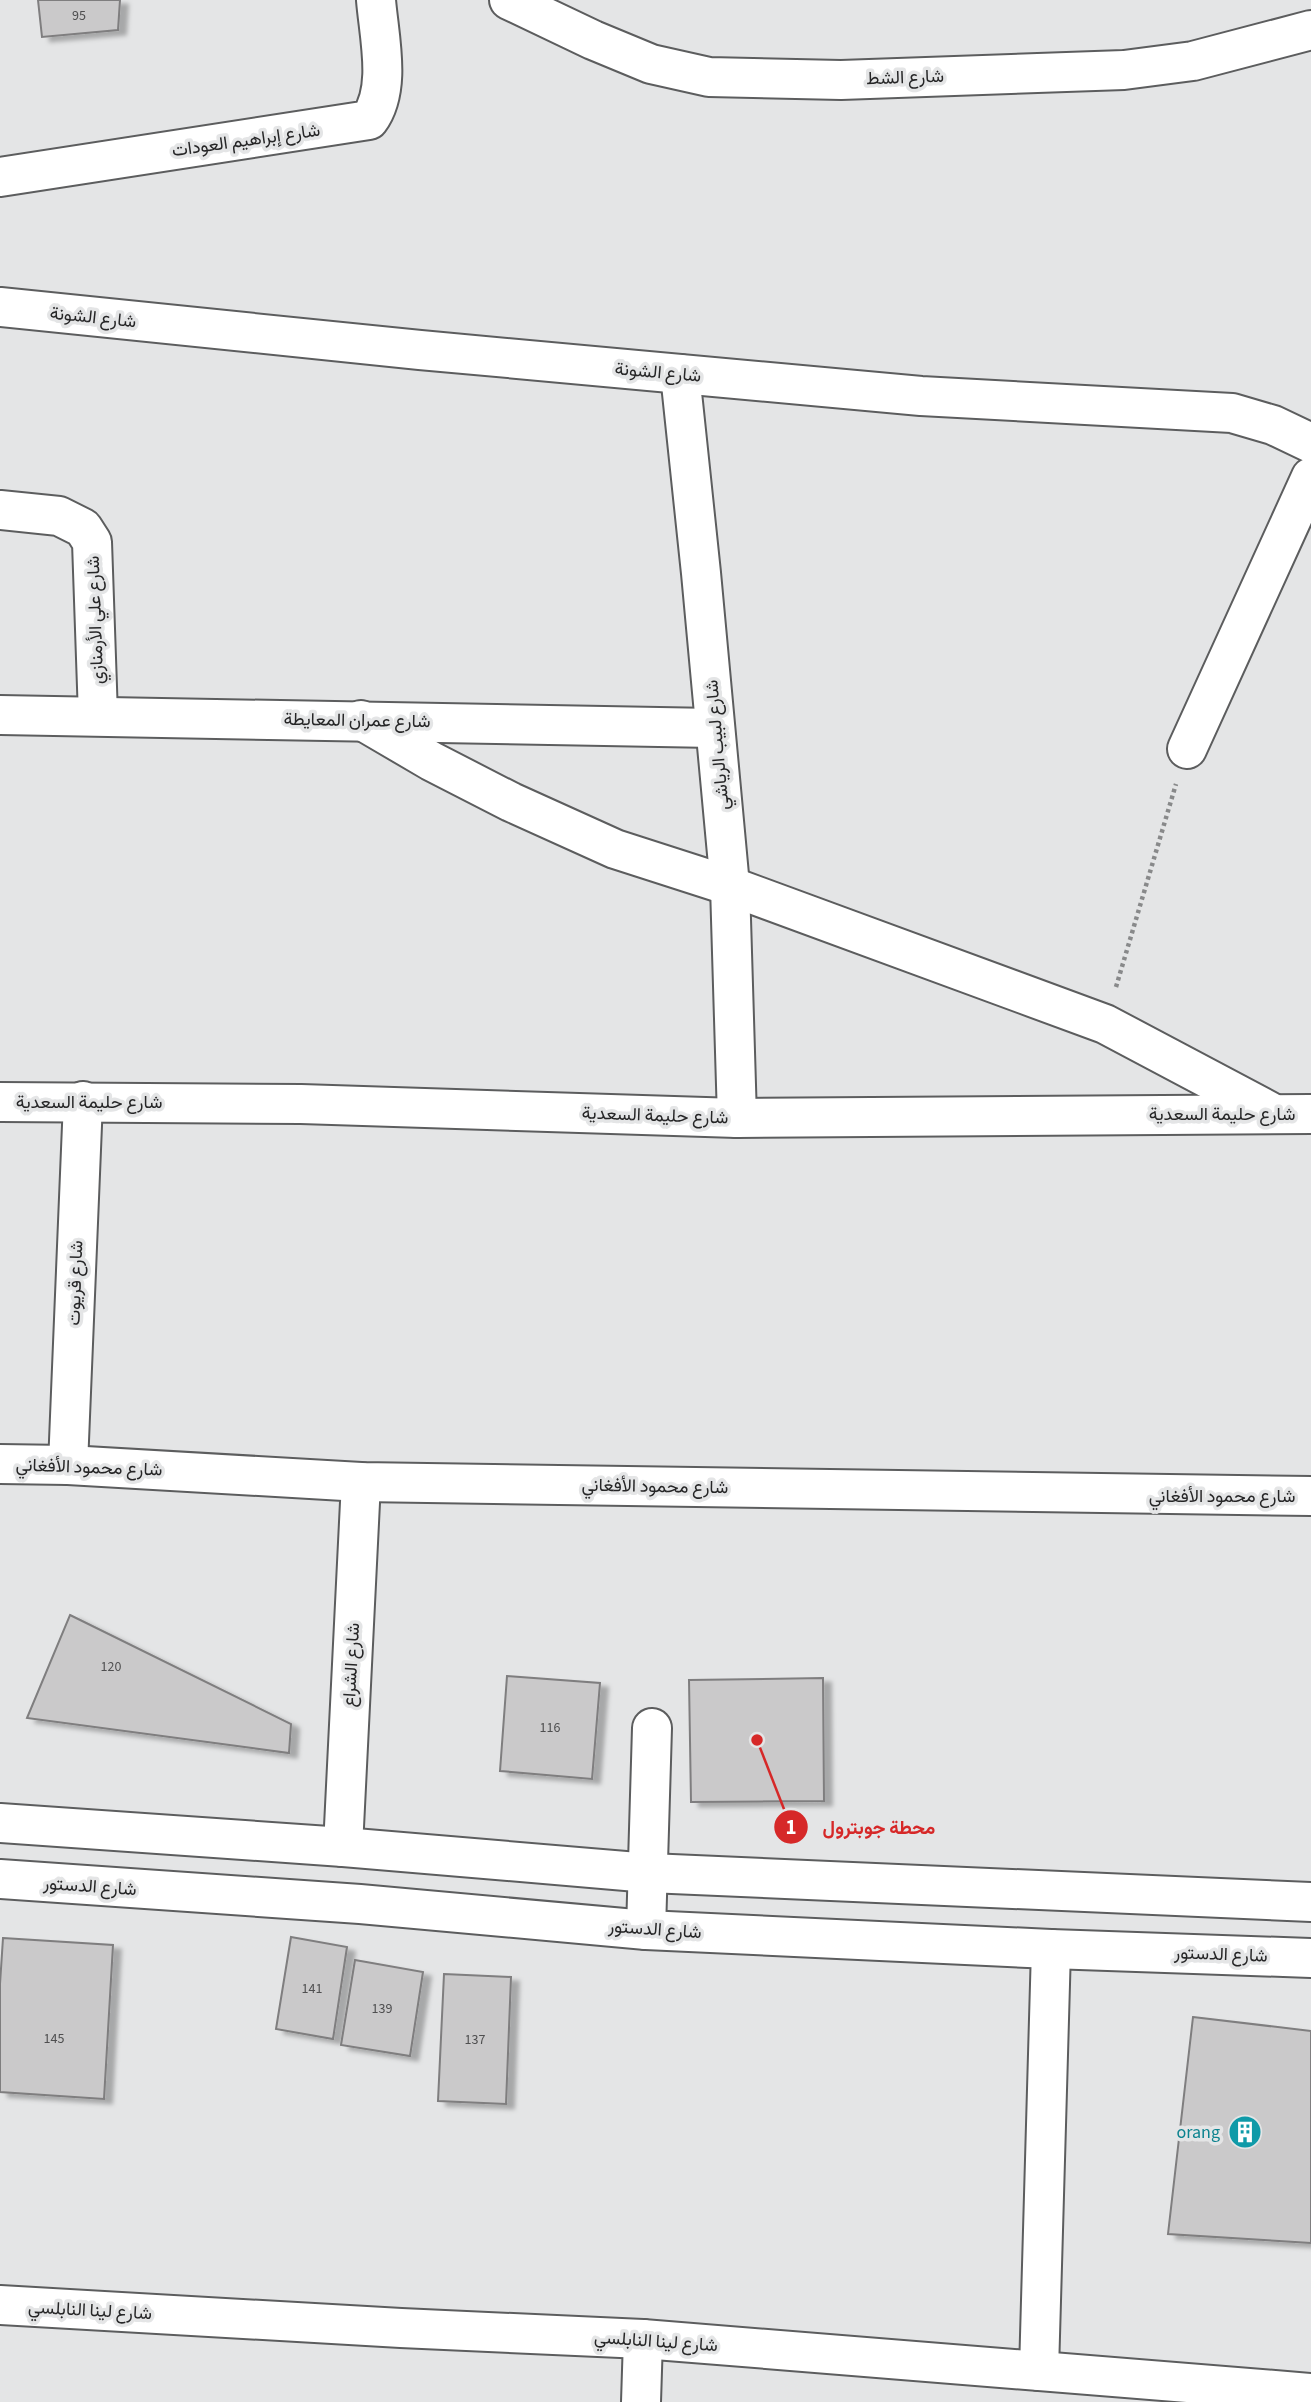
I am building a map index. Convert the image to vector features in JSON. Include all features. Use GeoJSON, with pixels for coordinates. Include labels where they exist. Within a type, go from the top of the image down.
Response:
{"type":"FeatureCollection","features":[{"type":"Feature","properties":{"kind":"street","name":"شارع إبراهيم العودات"},"geometry":{"type":"LineString","coordinates":[[0,177],[369,120],[378,108],[382,68],[376,0]]}},
{"type":"Feature","properties":{"kind":"street","name":"شارع الشط"},"geometry":{"type":"LineString","coordinates":[[509,0],[651,64],[709,76],[841,80],[1124,70],[1193,61],[1311,30]]}},
{"type":"Feature","properties":{"kind":"street","name":"شارع الشونة"},"geometry":{"type":"LineString","coordinates":[[0,307],[406,349],[922,396],[1231,413],[1273,425],[1311,443]]}},
{"type":"Feature","properties":{"kind":"street","name":"شارع لبيب الرياشي"},"geometry":{"type":"LineString","coordinates":[[680,374],[730,886],[737,1118]]}},
{"type":"Feature","properties":{"kind":"street"},"geometry":{"type":"LineString","coordinates":[[1186,749],[1311,477]]}},
{"type":"Feature","properties":{"kind":"street","name":"شارع علي الأرمنازي"},"geometry":{"type":"LineString","coordinates":[[0,510],[59,516],[83,528],[92,542],[98,716]]}},
{"type":"Feature","properties":{"kind":"street","name":"شارع عمران المعايطة"},"geometry":{"type":"LineString","coordinates":[[0,715],[715,728]]}},
{"type":"Feature","properties":{"kind":"street"},"geometry":{"type":"LineString","coordinates":[[361,720],[510,802],[615,849],[730,886],[1105,1024],[1294,1115]]}},
{"type":"Feature","properties":{"kind":"street","name":"شارع قريوت"},"geometry":{"type":"LineString","coordinates":[[68,1465],[82,1101]]}},
{"type":"Feature","properties":{"kind":"street","name":"شارع حليمة السعدية"},"geometry":{"type":"LineString","coordinates":[[0,1102],[301,1104],[737,1118],[1084,1114],[1294,1115]]}},
{"type":"Feature","properties":{"kind":"street","name":"شارع محمود الأفغاني"},"geometry":{"type":"LineString","coordinates":[[0,1464],[68,1465],[361,1482],[1311,1496]]}},
{"type":"Feature","properties":{"kind":"street","name":"شارع الشراع"},"geometry":{"type":"LineString","coordinates":[[343,1847],[350,1662],[361,1482]]}},
{"type":"Feature","properties":{"kind":"street"},"geometry":{"type":"LineString","coordinates":[[646,1930],[652,1728]]}},
{"type":"Feature","properties":{"kind":"street"},"geometry":{"type":"LineString","coordinates":[[0,1823],[343,1847],[649,1873],[1311,1902]]}},
{"type":"Feature","properties":{"kind":"street","name":"شارع الدستور"},"geometry":{"type":"LineString","coordinates":[[0,1879],[360,1904],[646,1930],[1311,1958]]}},
{"type":"Feature","properties":{"kind":"street"},"geometry":{"type":"LineString","coordinates":[[1039,2371],[1051,1949]]}},
{"type":"Feature","properties":{"kind":"street","name":"شارع لينا النابلسي"},"geometry":{"type":"LineString","coordinates":[[0,2305],[643,2339],[1311,2393]]}},
{"type":"Feature","properties":{"kind":"street"},"geometry":{"type":"LineString","coordinates":[[642,2402],[643,2339]]}},
{"type":"Feature","properties":{"kind":"path"},"geometry":{"type":"LineString","coordinates":[[1105,1024],[1186,749]]}},
{"type":"Feature","properties":{"kind":"building"},"geometry":{"type":"Polygon","coordinates":[[[38,0],[120,0],[118,30],[42,37],[38,0]]]}},
{"type":"Feature","properties":{"kind":"building"},"geometry":{"type":"Polygon","coordinates":[[[70,1615],[291,1724],[289,1753],[27,1718],[70,1615]]]}},
{"type":"Feature","properties":{"kind":"building"},"geometry":{"type":"Polygon","coordinates":[[[507,1676],[600,1683],[592,1779],[500,1771],[507,1676]]]}},
{"type":"Feature","properties":{"kind":"building"},"geometry":{"type":"Polygon","coordinates":[[[823,1678],[824,1801],[691,1802],[689,1680],[823,1678]]]}},
{"type":"Feature","properties":{"kind":"building"},"geometry":{"type":"Polygon","coordinates":[[[291,1937],[347,1947],[333,2039],[276,2029],[291,1937]]]}},
{"type":"Feature","properties":{"kind":"building"},"geometry":{"type":"Polygon","coordinates":[[[3,1938],[113,1945],[104,2099],[0,2092],[0,1984],[3,1938]]]}},
{"type":"Feature","properties":{"kind":"building"},"geometry":{"type":"Polygon","coordinates":[[[355,1960],[423,1972],[410,2056],[341,2045],[355,1960]]]}},
{"type":"Feature","properties":{"kind":"building"},"geometry":{"type":"Polygon","coordinates":[[[444,1974],[511,1977],[506,2104],[438,2101],[444,1974]]]}},
{"type":"Feature","properties":{"kind":"building","name":"orang"},"geometry":{"type":"Polygon","coordinates":[[[1193,2017],[1311,2031],[1311,2243],[1168,2234],[1193,2017]]]}},
{"type":"Feature","properties":{"kind":"place","name":"محطة جوبترول"},"geometry":{"type":"Point","coordinates":[757,1740]}},
{"type":"Feature","properties":{"kind":"place","name":"orang"},"geometry":{"type":"Point","coordinates":[1245,2132]}}]}
